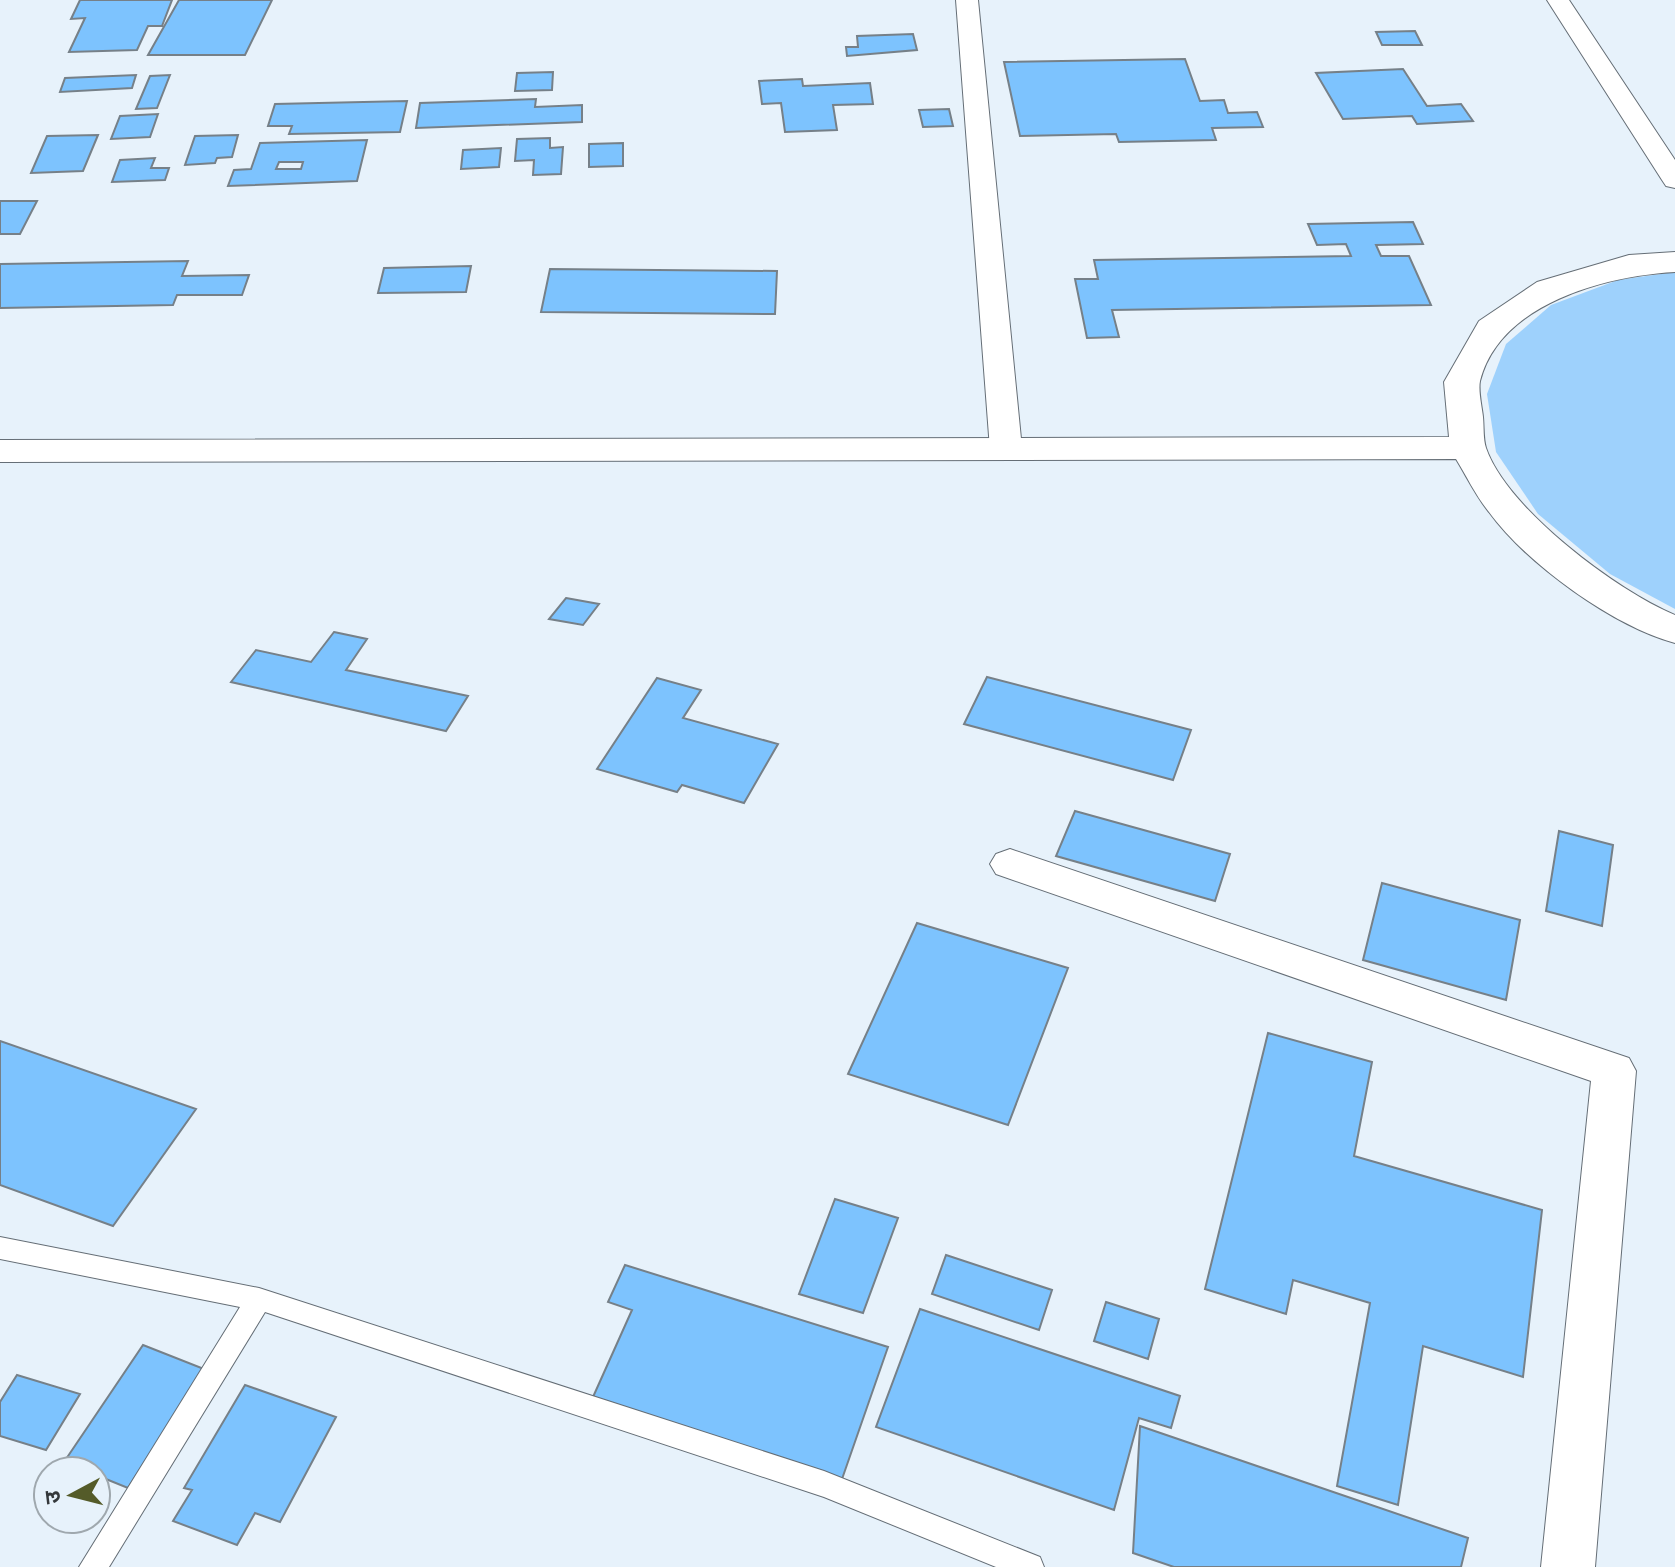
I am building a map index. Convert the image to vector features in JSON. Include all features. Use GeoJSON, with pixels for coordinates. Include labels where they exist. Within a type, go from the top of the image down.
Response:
{"type":"FeatureCollection","features":[{"type":"Feature","properties":{"kind":"street"},"geometry":{"type":"LineString","coordinates":[[967,0],[1006,449]]}},
{"type":"Feature","properties":{"kind":"street"},"geometry":{"type":"LineString","coordinates":[[1558,0],[1675,180]]}},
{"type":"Feature","properties":{"kind":"street"},"geometry":{"type":"LineString","coordinates":[[1675,262],[1629,265],[1549,289],[1491,328],[1462,382],[1468,448],[1504,507],[1565,566],[1653,621],[1675,630]]}},
{"type":"Feature","properties":{"kind":"street"},"geometry":{"type":"LineString","coordinates":[[0,451],[1468,448]]}},
{"type":"Feature","properties":{"kind":"street"},"geometry":{"type":"LineString","coordinates":[[1010,864],[1614,1071],[1568,1567]]}},
{"type":"Feature","properties":{"kind":"lane"},"geometry":{"type":"LineString","coordinates":[[0,1248],[259,1299],[824,1484],[1030,1567]]}},
{"type":"Feature","properties":{"kind":"lane"},"geometry":{"type":"LineString","coordinates":[[93,1567],[259,1299]]}},
{"type":"Feature","properties":{"kind":"shaded area"},"geometry":{"type":"Polygon","coordinates":[[[1675,272],[1675,609],[1610,574],[1538,514],[1496,452],[1487,394],[1506,344],[1551,305],[1618,280],[1675,272]]]}},
{"type":"Feature","properties":{"kind":"building"},"geometry":{"type":"Polygon","coordinates":[[[80,0],[172,0],[162,26],[148,26],[137,50],[69,52],[85,18],[71,19],[80,0]]]}},
{"type":"Feature","properties":{"kind":"building"},"geometry":{"type":"Polygon","coordinates":[[[179,0],[272,0],[245,55],[148,55],[179,0]]]}},
{"type":"Feature","properties":{"kind":"building"},"geometry":{"type":"Polygon","coordinates":[[[1415,31],[1422,45],[1382,45],[1376,32],[1415,31]]]}},
{"type":"Feature","properties":{"kind":"building"},"geometry":{"type":"Polygon","coordinates":[[[913,34],[917,50],[847,56],[846,47],[858,47],[857,36],[913,34]]]}},
{"type":"Feature","properties":{"kind":"building"},"geometry":{"type":"Polygon","coordinates":[[[1185,59],[1200,101],[1224,100],[1228,113],[1257,112],[1263,127],[1212,128],[1216,140],[1119,142],[1116,134],[1020,136],[1004,62],[1185,59]]]}},
{"type":"Feature","properties":{"kind":"building"},"geometry":{"type":"Polygon","coordinates":[[[1403,69],[1427,106],[1461,104],[1473,121],[1417,124],[1412,116],[1343,119],[1316,73],[1403,69]]]}},
{"type":"Feature","properties":{"kind":"building"},"geometry":{"type":"Polygon","coordinates":[[[553,72],[552,90],[515,91],[517,73],[553,72]]]}},
{"type":"Feature","properties":{"kind":"building"},"geometry":{"type":"Polygon","coordinates":[[[136,75],[132,88],[60,92],[65,78],[136,75]]]}},
{"type":"Feature","properties":{"kind":"building"},"geometry":{"type":"Polygon","coordinates":[[[170,75],[157,108],[136,109],[150,76],[170,75]]]}},
{"type":"Feature","properties":{"kind":"building"},"geometry":{"type":"Polygon","coordinates":[[[802,79],[803,86],[870,83],[873,104],[833,105],[837,130],[785,132],[781,103],[762,104],[759,81],[802,79]]]}},
{"type":"Feature","properties":{"kind":"building"},"geometry":{"type":"Polygon","coordinates":[[[536,99],[535,107],[582,105],[582,122],[416,128],[420,103],[536,99]]]}},
{"type":"Feature","properties":{"kind":"building"},"geometry":{"type":"Polygon","coordinates":[[[407,101],[400,132],[289,134],[292,126],[268,126],[275,104],[407,101]]]}},
{"type":"Feature","properties":{"kind":"building"},"geometry":{"type":"Polygon","coordinates":[[[949,109],[953,126],[923,127],[919,110],[949,109]]]}},
{"type":"Feature","properties":{"kind":"building"},"geometry":{"type":"Polygon","coordinates":[[[158,114],[150,137],[111,139],[120,116],[158,114]]]}},
{"type":"Feature","properties":{"kind":"building"},"geometry":{"type":"Polygon","coordinates":[[[98,135],[83,171],[31,173],[47,136],[98,135]]]}},
{"type":"Feature","properties":{"kind":"building"},"geometry":{"type":"Polygon","coordinates":[[[238,135],[232,157],[217,158],[215,163],[185,165],[195,136],[238,135]]]}},
{"type":"Feature","properties":{"kind":"building"},"geometry":{"type":"Polygon","coordinates":[[[550,138],[550,148],[563,147],[561,174],[533,175],[534,160],[515,161],[517,139],[550,138]]]}},
{"type":"Feature","properties":{"kind":"building"},"geometry":{"type":"Polygon","coordinates":[[[367,140],[357,181],[228,186],[234,170],[251,169],[260,143],[367,140]],[[279,162],[276,169],[301,169],[303,162],[279,162]]]}},
{"type":"Feature","properties":{"kind":"building"},"geometry":{"type":"Polygon","coordinates":[[[623,143],[623,166],[589,167],[589,144],[623,143]]]}},
{"type":"Feature","properties":{"kind":"building"},"geometry":{"type":"Polygon","coordinates":[[[501,148],[499,167],[461,169],[463,150],[501,148]]]}},
{"type":"Feature","properties":{"kind":"building"},"geometry":{"type":"Polygon","coordinates":[[[155,158],[151,168],[169,168],[165,180],[112,182],[120,160],[155,158]]]}},
{"type":"Feature","properties":{"kind":"building"},"geometry":{"type":"Polygon","coordinates":[[[0,201],[37,201],[20,234],[0,234],[0,201]]]}},
{"type":"Feature","properties":{"kind":"building"},"geometry":{"type":"Polygon","coordinates":[[[1413,222],[1423,244],[1376,245],[1381,256],[1409,256],[1431,305],[1112,310],[1119,337],[1087,338],[1075,279],[1098,279],[1094,260],[1351,256],[1346,244],[1317,245],[1308,224],[1413,222]]]}},
{"type":"Feature","properties":{"kind":"building"},"geometry":{"type":"Polygon","coordinates":[[[188,261],[182,276],[249,275],[242,295],[177,295],[173,305],[0,308],[0,264],[188,261]]]}},
{"type":"Feature","properties":{"kind":"building"},"geometry":{"type":"Polygon","coordinates":[[[471,266],[466,292],[378,293],[384,268],[471,266]]]}},
{"type":"Feature","properties":{"kind":"building"},"geometry":{"type":"Polygon","coordinates":[[[550,269],[777,271],[775,314],[541,312],[550,269]]]}},
{"type":"Feature","properties":{"kind":"building"},"geometry":{"type":"Polygon","coordinates":[[[566,598],[599,604],[583,625],[549,619],[566,598]]]}},
{"type":"Feature","properties":{"kind":"building"},"geometry":{"type":"Polygon","coordinates":[[[334,632],[367,639],[346,670],[468,696],[446,731],[231,682],[256,650],[311,662],[334,632]]]}},
{"type":"Feature","properties":{"kind":"building"},"geometry":{"type":"Polygon","coordinates":[[[987,677],[1191,730],[1173,780],[964,724],[987,677]]]}},
{"type":"Feature","properties":{"kind":"building"},"geometry":{"type":"Polygon","coordinates":[[[657,678],[701,690],[683,718],[778,744],[744,803],[682,785],[677,792],[597,769],[657,678]]]}},
{"type":"Feature","properties":{"kind":"building"},"geometry":{"type":"Polygon","coordinates":[[[1075,811],[1230,854],[1215,901],[1056,856],[1075,811]]]}},
{"type":"Feature","properties":{"kind":"building"},"geometry":{"type":"Polygon","coordinates":[[[1559,831],[1613,845],[1602,926],[1546,911],[1559,831]]]}},
{"type":"Feature","properties":{"kind":"building"},"geometry":{"type":"Polygon","coordinates":[[[1382,883],[1520,920],[1506,1000],[1363,960],[1382,883]]]}},
{"type":"Feature","properties":{"kind":"building"},"geometry":{"type":"Polygon","coordinates":[[[917,923],[1068,968],[1008,1125],[848,1074],[917,923]]]}},
{"type":"Feature","properties":{"kind":"building"},"geometry":{"type":"Polygon","coordinates":[[[1268,1033],[1372,1062],[1354,1156],[1542,1210],[1523,1377],[1423,1346],[1398,1505],[1337,1486],[1370,1303],[1293,1280],[1286,1314],[1205,1289],[1268,1033]]]}},
{"type":"Feature","properties":{"kind":"building"},"geometry":{"type":"Polygon","coordinates":[[[0,1041],[196,1109],[113,1226],[0,1185],[0,1041]]]}},
{"type":"Feature","properties":{"kind":"building"},"geometry":{"type":"Polygon","coordinates":[[[835,1199],[898,1218],[863,1313],[799,1294],[835,1199]]]}},
{"type":"Feature","properties":{"kind":"building"},"geometry":{"type":"Polygon","coordinates":[[[946,1255],[1052,1290],[1039,1330],[932,1294],[946,1255]]]}},
{"type":"Feature","properties":{"kind":"building"},"geometry":{"type":"Polygon","coordinates":[[[625,1265],[888,1347],[842,1479],[593,1397],[632,1310],[608,1302],[625,1265]]]}},
{"type":"Feature","properties":{"kind":"building"},"geometry":{"type":"Polygon","coordinates":[[[1106,1302],[1159,1319],[1148,1359],[1094,1341],[1106,1302]]]}},
{"type":"Feature","properties":{"kind":"building"},"geometry":{"type":"Polygon","coordinates":[[[920,1309],[1180,1396],[1171,1428],[1139,1418],[1114,1510],[876,1427],[920,1309]]]}},
{"type":"Feature","properties":{"kind":"building"},"geometry":{"type":"Polygon","coordinates":[[[143,1345],[204,1369],[128,1488],[112,1482],[112,1455],[69,1455],[143,1345]]]}},
{"type":"Feature","properties":{"kind":"building"},"geometry":{"type":"Polygon","coordinates":[[[17,1375],[80,1394],[46,1450],[0,1436],[0,1402],[17,1375]]]}},
{"type":"Feature","properties":{"kind":"building"},"geometry":{"type":"Polygon","coordinates":[[[245,1385],[336,1417],[280,1522],[255,1513],[237,1545],[173,1521],[192,1490],[184,1488],[245,1385]]]}},
{"type":"Feature","properties":{"kind":"building"},"geometry":{"type":"Polygon","coordinates":[[[1140,1426],[1468,1538],[1461,1567],[1174,1567],[1133,1553],[1140,1426]]]}}]}
